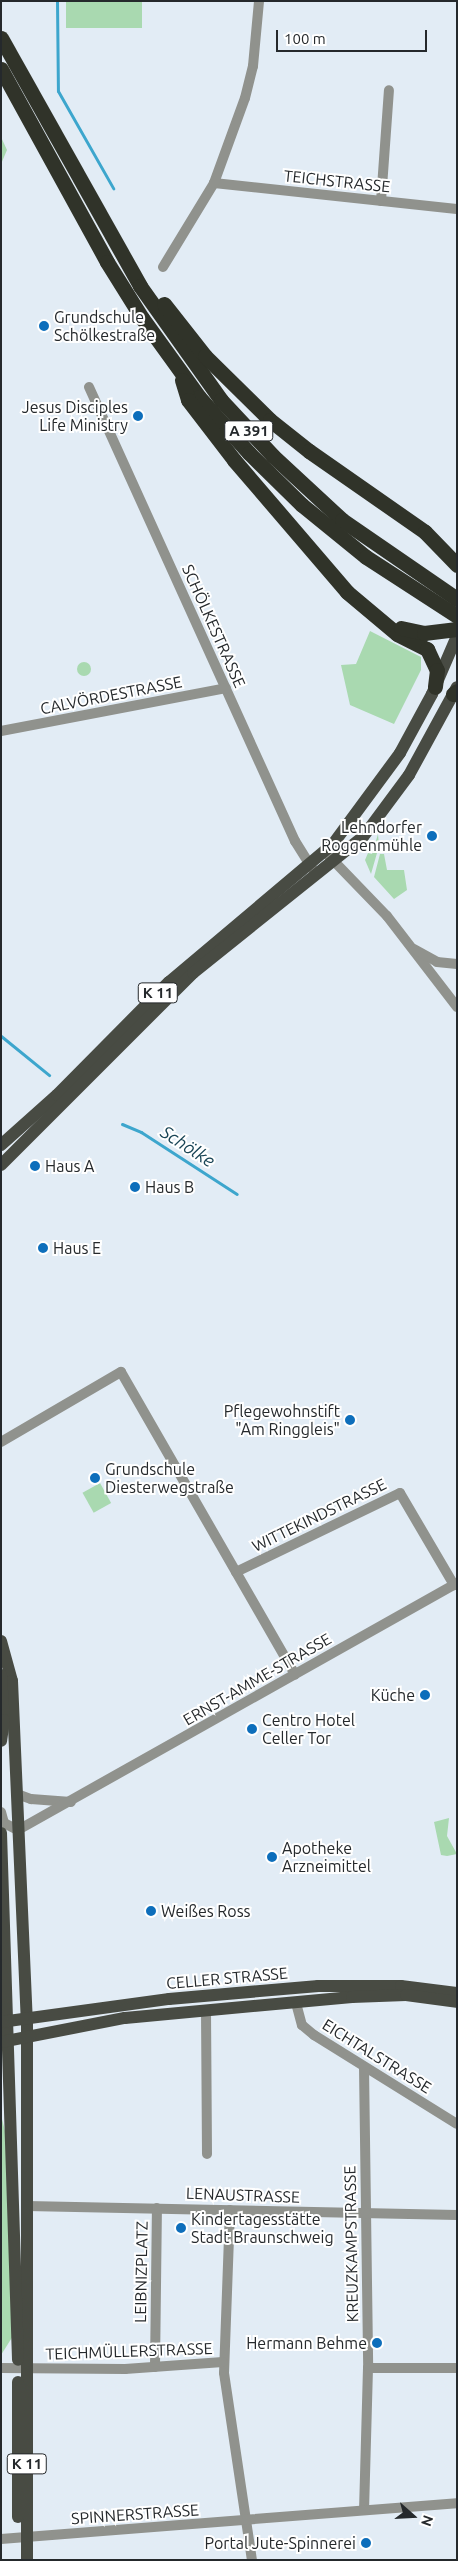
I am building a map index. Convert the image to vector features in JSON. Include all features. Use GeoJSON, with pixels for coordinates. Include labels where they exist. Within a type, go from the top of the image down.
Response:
{"type":"FeatureCollection","features":[{"type":"Feature","properties":{"kind":"highway","name":"A 391"},"geometry":{"type":"LineString","coordinates":[[1,38],[114,242],[187,355],[246,428],[342,520],[457,616]]}},
{"type":"Feature","properties":{"kind":"highway","name":"A 391"},"geometry":{"type":"LineString","coordinates":[[1,69],[107,262],[179,372],[243,446],[302,505],[366,557],[423,587],[457,599]]}},
{"type":"Feature","properties":{"kind":"highway"},"geometry":{"type":"LineString","coordinates":[[114,242],[128,251],[175,319],[205,356],[251,402],[309,451],[425,532],[457,565]]}},
{"type":"Feature","properties":{"kind":"highway"},"geometry":{"type":"LineString","coordinates":[[179,372],[188,400],[234,460],[342,586],[377,617],[430,653],[437,670],[438,682]]}},
{"type":"Feature","properties":{"kind":"highway"},"geometry":{"type":"LineString","coordinates":[[425,532],[457,545]]}},
{"type":"Feature","properties":{"kind":"highway"},"geometry":{"type":"LineString","coordinates":[[377,617],[396,626],[424,633],[457,629]]}},
{"type":"Feature","properties":{"kind":"main road","name":"K 11"},"geometry":{"type":"LineString","coordinates":[[1,1164],[173,990],[313,870],[325,852],[386,776],[438,682],[457,636]]}},
{"type":"Feature","properties":{"kind":"main road"},"geometry":{"type":"LineString","coordinates":[[438,682],[457,654]]}},
{"type":"Feature","properties":{"kind":"main road","name":"K 11"},"geometry":{"type":"LineString","coordinates":[[1,1145],[57,1095],[169,982],[313,870],[335,862],[363,837],[400,788],[456,689]]}},
{"type":"Feature","properties":{"kind":"main road","name":"K 11"},"geometry":{"type":"LineString","coordinates":[[1,1642],[12,1681],[28,2037],[22,2537],[18,2560]]}},
{"type":"Feature","properties":{"kind":"main road"},"geometry":{"type":"LineString","coordinates":[[1,1675],[4,1709],[1,1741]]}},
{"type":"Feature","properties":{"kind":"main road","name":"K 11"},"geometry":{"type":"LineString","coordinates":[[1,1833],[4,2022],[23,2368]]}},
{"type":"Feature","properties":{"kind":"main road","name":"CELLER STRASSE"},"geometry":{"type":"LineString","coordinates":[[4,2022],[294,1988],[401,1986],[457,1993]]}},
{"type":"Feature","properties":{"kind":"main road"},"geometry":{"type":"LineString","coordinates":[[294,1988],[296,2003]]}},
{"type":"Feature","properties":{"kind":"main road"},"geometry":{"type":"LineString","coordinates":[[242,1993],[243,2008]]}},
{"type":"Feature","properties":{"kind":"main road"},"geometry":{"type":"LineString","coordinates":[[222,1995],[223,2009]]}},
{"type":"Feature","properties":{"kind":"main road","name":"CELLER STRASSE"},"geometry":{"type":"LineString","coordinates":[[5,2041],[125,2018],[206,2010],[397,1995],[457,2002]]}},
{"type":"Feature","properties":{"kind":"main road","name":"K 11"},"geometry":{"type":"LineString","coordinates":[[22,2537],[26,2560]]}},
{"type":"Feature","properties":{"kind":"street"},"geometry":{"type":"LineString","coordinates":[[163,267],[214,183],[245,98],[253,66],[259,1]]}},
{"type":"Feature","properties":{"kind":"street"},"geometry":{"type":"LineString","coordinates":[[382,201],[390,90]]}},
{"type":"Feature","properties":{"kind":"street","name":"TEICHSTRASSE"},"geometry":{"type":"LineString","coordinates":[[214,183],[457,209]]}},
{"type":"Feature","properties":{"kind":"street","name":"SCHÖLKESTRASSE"},"geometry":{"type":"LineString","coordinates":[[89,387],[298,847],[313,870]]}},
{"type":"Feature","properties":{"kind":"street","name":"CALVÖRDESTRASSE"},"geometry":{"type":"LineString","coordinates":[[1,731],[226,688]]}},
{"type":"Feature","properties":{"kind":"street"},"geometry":{"type":"LineString","coordinates":[[325,852],[387,916],[457,1007]]}},
{"type":"Feature","properties":{"kind":"street"},"geometry":{"type":"LineString","coordinates":[[411,947],[437,962],[457,964]]}},
{"type":"Feature","properties":{"kind":"street"},"geometry":{"type":"LineString","coordinates":[[1,1442],[121,1372],[295,1674]]}},
{"type":"Feature","properties":{"kind":"street","name":"WITTEKINDSTRASSE"},"geometry":{"type":"LineString","coordinates":[[236,1572],[400,1493],[456,1584]]}},
{"type":"Feature","properties":{"kind":"street","name":"ERNST-AMME-STRASSE"},"geometry":{"type":"LineString","coordinates":[[18,1830],[72,1802],[456,1584]]}},
{"type":"Feature","properties":{"kind":"street"},"geometry":{"type":"LineString","coordinates":[[16,1794],[31,1799],[72,1802]]}},
{"type":"Feature","properties":{"kind":"street"},"geometry":{"type":"LineString","coordinates":[[1,1812],[4,1823],[18,1830]]}},
{"type":"Feature","properties":{"kind":"street","name":"EICHTALSTRASSE"},"geometry":{"type":"LineString","coordinates":[[296,2003],[302,2025],[364,2067],[457,2124]]}},
{"type":"Feature","properties":{"kind":"street","name":"CELLER STRASSE"},"geometry":{"type":"LineString","coordinates":[[206,2010],[207,2154]]}},
{"type":"Feature","properties":{"kind":"street","name":"KREUZKAMPSTRASSE"},"geometry":{"type":"LineString","coordinates":[[364,2067],[364,2214],[368,2368],[364,2510]]}},
{"type":"Feature","properties":{"kind":"street","name":"LENAUSTRASSE"},"geometry":{"type":"LineString","coordinates":[[27,2206],[457,2215]]}},
{"type":"Feature","properties":{"kind":"street","name":"LEIBNIZPLATZ"},"geometry":{"type":"LineString","coordinates":[[155,2367],[156,2208]]}},
{"type":"Feature","properties":{"kind":"street"},"geometry":{"type":"LineString","coordinates":[[224,2362],[230,2210]]}},
{"type":"Feature","properties":{"kind":"street","name":"TEICHMÜLLERSTRASSE"},"geometry":{"type":"LineString","coordinates":[[1,2368],[155,2367],[224,2362],[225,2389],[245,2520]]}},
{"type":"Feature","properties":{"kind":"street"},"geometry":{"type":"LineString","coordinates":[[368,2368],[457,2368]]}},
{"type":"Feature","properties":{"kind":"street","name":"SPINNERSTRASSE"},"geometry":{"type":"LineString","coordinates":[[1,2539],[457,2503]]}},
{"type":"Feature","properties":{"kind":"street"},"geometry":{"type":"LineString","coordinates":[[245,2520],[252,2560]]}},
{"type":"Feature","properties":{"kind":"green space"},"geometry":{"type":"Polygon","coordinates":[[[66,1],[142,1],[142,28],[66,28],[66,1]]]}},
{"type":"Feature","properties":{"kind":"green space"},"geometry":{"type":"Polygon","coordinates":[[[1,137],[7,150],[1,164],[1,137]]]}},
{"type":"Feature","properties":{"kind":"green space"},"geometry":{"type":"Polygon","coordinates":[[[370,631],[421,657],[421,670],[394,724],[350,705],[341,665],[356,664],[370,631]]]}},
{"type":"Feature","properties":{"kind":"green space"},"geometry":{"type":"Polygon","coordinates":[[[81,662],[87,662],[91,669],[87,676],[81,676],[77,672],[77,666],[81,662]]]}},
{"type":"Feature","properties":{"kind":"green space"},"geometry":{"type":"Polygon","coordinates":[[[378,834],[379,846],[371,874],[365,860],[368,853],[372,854],[378,834]]]}},
{"type":"Feature","properties":{"kind":"green space"},"geometry":{"type":"Polygon","coordinates":[[[380,854],[384,854],[387,870],[404,870],[407,890],[394,899],[374,877],[380,854]]]}},
{"type":"Feature","properties":{"kind":"green space"},"geometry":{"type":"Polygon","coordinates":[[[100,1483],[111,1503],[94,1513],[83,1493],[100,1483]]]}},
{"type":"Feature","properties":{"kind":"green space"},"geometry":{"type":"Polygon","coordinates":[[[449,1818],[447,1836],[457,1854],[447,1856],[441,1855],[434,1822],[449,1818]]]}},
{"type":"Feature","properties":{"kind":"green space"},"geometry":{"type":"Polygon","coordinates":[[[1,2115],[6,2135],[13,2336],[1,2355],[1,2115]]]}},
{"type":"Feature","properties":{"kind":"waterway"},"geometry":{"type":"LineString","coordinates":[[57,1],[58,91],[113,188]]}},
{"type":"Feature","properties":{"kind":"waterway","name":"Schölke"},"geometry":{"type":"LineString","coordinates":[[1,1036],[49,1075]]}},
{"type":"Feature","properties":{"kind":"waterway","name":"Schölke"},"geometry":{"type":"LineString","coordinates":[[122,1124],[141,1132],[237,1194]]}},
{"type":"Feature","properties":{"kind":"place","name":"Grundschule Schölkestraße"},"geometry":{"type":"Point","coordinates":[44,326]}},
{"type":"Feature","properties":{"kind":"place","name":"Jesus Disciples Life Ministry"},"geometry":{"type":"Point","coordinates":[138,416]}},
{"type":"Feature","properties":{"kind":"place","name":"Lehndorfer Roggenmühle"},"geometry":{"type":"Point","coordinates":[432,836]}},
{"type":"Feature","properties":{"kind":"place","name":"Haus A"},"geometry":{"type":"Point","coordinates":[35,1166]}},
{"type":"Feature","properties":{"kind":"place","name":"Haus B"},"geometry":{"type":"Point","coordinates":[135,1187]}},
{"type":"Feature","properties":{"kind":"place","name":"Haus E"},"geometry":{"type":"Point","coordinates":[43,1248]}},
{"type":"Feature","properties":{"kind":"place","name":"Pflegewohnstift \"Am Ringgleis\""},"geometry":{"type":"Point","coordinates":[350,1420]}},
{"type":"Feature","properties":{"kind":"place","name":"Grundschule Diesterwegstraße"},"geometry":{"type":"Point","coordinates":[95,1478]}},
{"type":"Feature","properties":{"kind":"place","name":"Küche"},"geometry":{"type":"Point","coordinates":[425,1695]}},
{"type":"Feature","properties":{"kind":"place","name":"Centro Hotel Celler Tor"},"geometry":{"type":"Point","coordinates":[252,1729]}},
{"type":"Feature","properties":{"kind":"place","name":"Apotheke Arzneimittel"},"geometry":{"type":"Point","coordinates":[272,1857]}},
{"type":"Feature","properties":{"kind":"place","name":"Weißes Ross"},"geometry":{"type":"Point","coordinates":[151,1911]}},
{"type":"Feature","properties":{"kind":"place","name":"Kindertagesstätte Stadt Braunschweig"},"geometry":{"type":"Point","coordinates":[181,2228]}},
{"type":"Feature","properties":{"kind":"place","name":"Hermann Behme"},"geometry":{"type":"Point","coordinates":[377,2343]}},
{"type":"Feature","properties":{"kind":"place","name":"Portal Jute-Spinnerei"},"geometry":{"type":"Point","coordinates":[366,2543]}}]}
